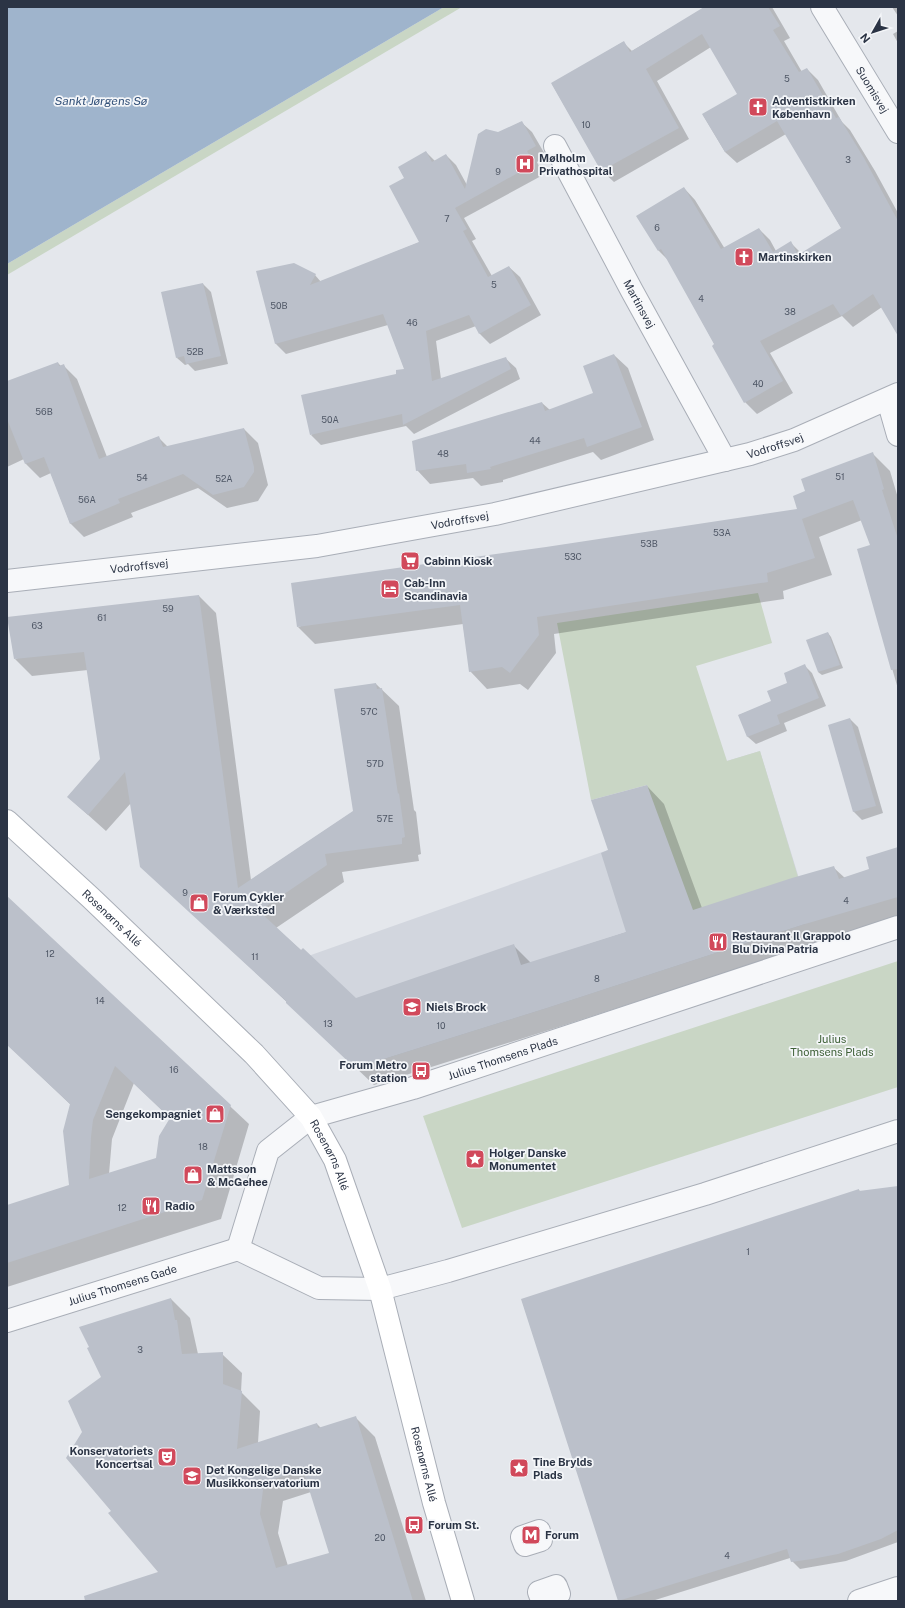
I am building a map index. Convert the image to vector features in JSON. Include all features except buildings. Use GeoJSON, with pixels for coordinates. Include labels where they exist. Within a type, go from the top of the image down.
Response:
{"type":"FeatureCollection","features":[{"type":"Feature","properties":{"kind":"street","name":"Suomisvej"},"geometry":{"type":"LineString","coordinates":[[822,7],[898,132]]}},
{"type":"Feature","properties":{"kind":"street","name":"Martinsvej"},"geometry":{"type":"LineString","coordinates":[[555,146],[632,291],[725,460]]}},
{"type":"Feature","properties":{"kind":"street","name":"Vodroffsvej"},"geometry":{"type":"LineString","coordinates":[[7,581],[317,546],[495,514],[750,454],[794,440],[893,397]]}},
{"type":"Feature","properties":{"kind":"street"},"geometry":{"type":"LineString","coordinates":[[893,397],[898,436]]}},
{"type":"Feature","properties":{"kind":"street","name":"Rosenørns Allé"},"geometry":{"type":"LineString","coordinates":[[7,821],[91,898],[254,1054],[311,1117],[335,1160],[380,1289],[434,1503],[463,1601]]}},
{"type":"Feature","properties":{"kind":"street","name":"Julius Thomsens Plads"},"geometry":{"type":"LineString","coordinates":[[311,1117],[413,1088],[898,927]]}},
{"type":"Feature","properties":{"kind":"street"},"geometry":{"type":"LineString","coordinates":[[311,1117],[268,1152],[238,1249],[320,1288],[380,1289],[705,1194],[898,1131]]}},
{"type":"Feature","properties":{"kind":"street","name":"Julius Thomsens Gade"},"geometry":{"type":"LineString","coordinates":[[7,1321],[238,1249]]}},
{"type":"Feature","properties":{"kind":"street"},"geometry":{"type":"LineString","coordinates":[[859,1601],[898,1588]]}},
{"type":"Feature","properties":{"kind":"shaded area"},"geometry":{"type":"Polygon","coordinates":[[[760,751],[798,875],[805,924],[547,1008],[355,1068],[274,990],[311,955],[608,850],[655,810],[647,785],[760,751]]]}},
{"type":"Feature","properties":{"kind":"green space"},"geometry":{"type":"Polygon","coordinates":[[[444,7],[462,7],[7,275],[7,264],[444,7]]]}},
{"type":"Feature","properties":{"kind":"green space"},"geometry":{"type":"Polygon","coordinates":[[[758,593],[772,643],[696,666],[727,761],[760,751],[798,877],[686,913],[647,785],[591,800],[557,623],[758,593]]]}},
{"type":"Feature","properties":{"kind":"green space","name":"Julius Thomsens Plads"},"geometry":{"type":"Polygon","coordinates":[[[898,961],[898,1087],[462,1228],[423,1116],[898,961]]]}},
{"type":"Feature","properties":{"kind":"water","name":"Sankt Jørgens Sø"},"geometry":{"type":"Polygon","coordinates":[[[7,7],[444,7],[7,264],[7,7]]]}},
{"type":"Feature","properties":{"kind":"place","name":"Adventistkirken København"},"geometry":{"type":"Point","coordinates":[758,107]}},
{"type":"Feature","properties":{"kind":"place","name":"Mølholm Privathospital"},"geometry":{"type":"Point","coordinates":[525,164]}},
{"type":"Feature","properties":{"kind":"place","name":"Martinskirken"},"geometry":{"type":"Point","coordinates":[744,257]}},
{"type":"Feature","properties":{"kind":"place","name":"Cabinn Kiosk"},"geometry":{"type":"Point","coordinates":[410,561]}},
{"type":"Feature","properties":{"kind":"place","name":"Cab-Inn Scandinavia"},"geometry":{"type":"Point","coordinates":[390,589]}},
{"type":"Feature","properties":{"kind":"place","name":"Forum Cykler & Værksted"},"geometry":{"type":"Point","coordinates":[199,903]}},
{"type":"Feature","properties":{"kind":"place","name":"Restaurant Il Grappolo Blu Divina Patria"},"geometry":{"type":"Point","coordinates":[718,942]}},
{"type":"Feature","properties":{"kind":"place","name":"Niels Brock"},"geometry":{"type":"Point","coordinates":[412,1007]}},
{"type":"Feature","properties":{"kind":"place","name":"Forum Metro station"},"geometry":{"type":"Point","coordinates":[421,1071]}},
{"type":"Feature","properties":{"kind":"place","name":"Sengekompagniet"},"geometry":{"type":"Point","coordinates":[215,1114]}},
{"type":"Feature","properties":{"kind":"place","name":"Holger Danske Monumentet"},"geometry":{"type":"Point","coordinates":[475,1159]}},
{"type":"Feature","properties":{"kind":"place","name":"Mattsson & McGehee"},"geometry":{"type":"Point","coordinates":[193,1175]}},
{"type":"Feature","properties":{"kind":"place","name":"Radio"},"geometry":{"type":"Point","coordinates":[151,1206]}},
{"type":"Feature","properties":{"kind":"place","name":"Konservatoriets Koncertsal"},"geometry":{"type":"Point","coordinates":[167,1457]}},
{"type":"Feature","properties":{"kind":"place","name":"Tine Brylds Plads"},"geometry":{"type":"Point","coordinates":[519,1468]}},
{"type":"Feature","properties":{"kind":"place","name":"Det Kongelige Danske Musikkonservatorium"},"geometry":{"type":"Point","coordinates":[192,1476]}},
{"type":"Feature","properties":{"kind":"place","name":"Forum St."},"geometry":{"type":"Point","coordinates":[414,1525]}},
{"type":"Feature","properties":{"kind":"place","name":"Forum"},"geometry":{"type":"Point","coordinates":[531,1535]}}]}
